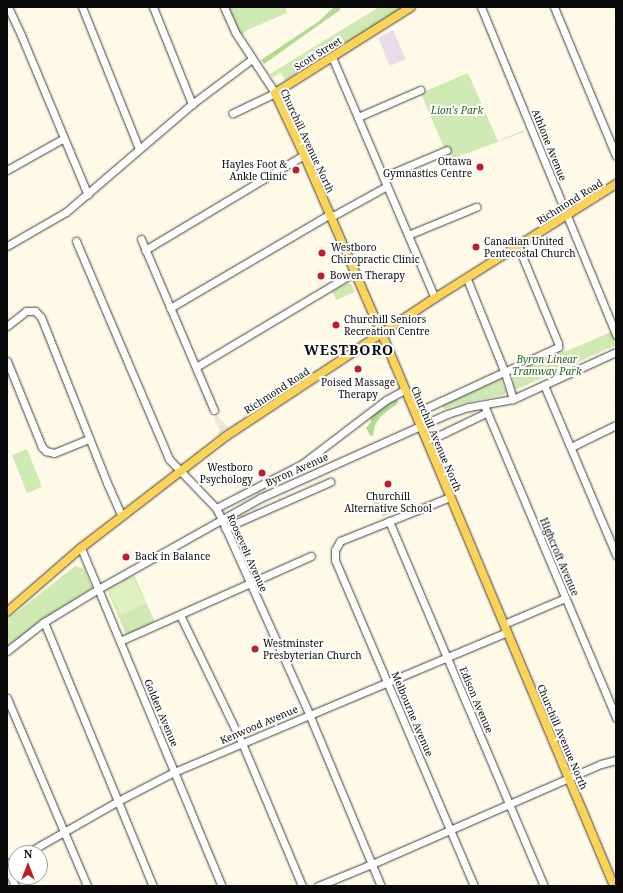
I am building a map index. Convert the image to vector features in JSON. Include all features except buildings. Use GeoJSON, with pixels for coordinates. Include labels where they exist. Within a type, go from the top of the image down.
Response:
{"type":"FeatureCollection","features":[{"type":"Feature","properties":{"kind":"main road","name":"Scott Street"},"geometry":{"type":"LineString","coordinates":[[275,93],[411,7]]}},
{"type":"Feature","properties":{"kind":"main road","name":"Churchill Avenue North"},"geometry":{"type":"LineString","coordinates":[[275,93],[304,155],[382,334],[404,390],[614,886]]}},
{"type":"Feature","properties":{"kind":"main road","name":"Richmond Road"},"geometry":{"type":"LineString","coordinates":[[7,612],[81,548],[181,471],[244,425],[435,298],[616,184]]}},
{"type":"Feature","properties":{"kind":"street"},"geometry":{"type":"LineString","coordinates":[[8,7],[88,195]]}},
{"type":"Feature","properties":{"kind":"street"},"geometry":{"type":"LineString","coordinates":[[82,7],[139,149]]}},
{"type":"Feature","properties":{"kind":"street"},"geometry":{"type":"LineString","coordinates":[[153,7],[192,104]]}},
{"type":"Feature","properties":{"kind":"street","name":"Churchill Avenue North"},"geometry":{"type":"LineString","coordinates":[[224,7],[235,32],[275,93]]}},
{"type":"Feature","properties":{"kind":"street","name":"Athlone Avenue"},"geometry":{"type":"LineString","coordinates":[[481,7],[616,335]]}},
{"type":"Feature","properties":{"kind":"street"},"geometry":{"type":"LineString","coordinates":[[554,7],[616,156]]}},
{"type":"Feature","properties":{"kind":"street"},"geometry":{"type":"LineString","coordinates":[[7,246],[66,212],[88,195],[192,104],[252,58]]}},
{"type":"Feature","properties":{"kind":"street"},"geometry":{"type":"LineString","coordinates":[[332,58],[435,298]]}},
{"type":"Feature","properties":{"kind":"street"},"geometry":{"type":"LineString","coordinates":[[358,117],[420,90]]}},
{"type":"Feature","properties":{"kind":"street","name":"Scott Street"},"geometry":{"type":"LineString","coordinates":[[233,113],[275,93]]}},
{"type":"Feature","properties":{"kind":"street"},"geometry":{"type":"LineString","coordinates":[[7,170],[64,138]]}},
{"type":"Feature","properties":{"kind":"street"},"geometry":{"type":"LineString","coordinates":[[383,177],[447,150]]}},
{"type":"Feature","properties":{"kind":"street"},"geometry":{"type":"LineString","coordinates":[[145,250],[304,155]]}},
{"type":"Feature","properties":{"kind":"street"},"geometry":{"type":"LineString","coordinates":[[170,308],[330,215],[387,186]]}},
{"type":"Feature","properties":{"kind":"street"},"geometry":{"type":"LineString","coordinates":[[408,235],[476,207]]}},
{"type":"Feature","properties":{"kind":"street"},"geometry":{"type":"LineString","coordinates":[[141,239],[214,410]]}},
{"type":"Feature","properties":{"kind":"street","name":"Roosevelt Avenue"},"geometry":{"type":"LineString","coordinates":[[76,241],[169,459],[216,508],[222,520],[309,714],[381,886]]}},
{"type":"Feature","properties":{"kind":"street"},"geometry":{"type":"LineString","coordinates":[[424,409],[506,373],[558,348],[558,344],[518,246]]}},
{"type":"Feature","properties":{"kind":"street"},"geometry":{"type":"LineString","coordinates":[[196,367],[355,272]]}},
{"type":"Feature","properties":{"kind":"street"},"geometry":{"type":"LineString","coordinates":[[467,279],[506,373],[513,399]]}},
{"type":"Feature","properties":{"kind":"street"},"geometry":{"type":"LineString","coordinates":[[7,326],[22,314],[35,311],[38,313],[44,324],[89,440],[122,516]]}},
{"type":"Feature","properties":{"kind":"street","name":"Byron Avenue"},"geometry":{"type":"LineString","coordinates":[[7,651],[44,622],[98,589],[267,495],[461,409],[513,399],[616,352]]}},
{"type":"Feature","properties":{"kind":"street"},"geometry":{"type":"LineString","coordinates":[[7,361],[42,447],[46,451],[54,453],[89,440]]}},
{"type":"Feature","properties":{"kind":"street"},"geometry":{"type":"LineString","coordinates":[[544,385],[616,555]]}},
{"type":"Feature","properties":{"kind":"street"},"geometry":{"type":"LineString","coordinates":[[216,508],[302,464],[386,400],[404,390]]}},
{"type":"Feature","properties":{"kind":"street","name":"Highcroft Avenue"},"geometry":{"type":"LineString","coordinates":[[484,405],[486,413],[616,718]]}},
{"type":"Feature","properties":{"kind":"street"},"geometry":{"type":"LineString","coordinates":[[440,435],[486,413]]}},
{"type":"Feature","properties":{"kind":"street"},"geometry":{"type":"LineString","coordinates":[[571,447],[616,425]]}},
{"type":"Feature","properties":{"kind":"street"},"geometry":{"type":"LineString","coordinates":[[225,528],[330,482]]}},
{"type":"Feature","properties":{"kind":"street"},"geometry":{"type":"LineString","coordinates":[[390,521],[450,497]]}},
{"type":"Feature","properties":{"kind":"street","name":"Melbourne Avenue"},"geometry":{"type":"LineString","coordinates":[[390,521],[340,541],[335,550],[336,560],[474,886]]}},
{"type":"Feature","properties":{"kind":"street","name":"Edison Avenue"},"geometry":{"type":"LineString","coordinates":[[390,521],[544,886]]}},
{"type":"Feature","properties":{"kind":"street","name":"Golden Avenue"},"geometry":{"type":"LineString","coordinates":[[81,548],[222,886]]}},
{"type":"Feature","properties":{"kind":"street"},"geometry":{"type":"LineString","coordinates":[[120,642],[311,556]]}},
{"type":"Feature","properties":{"kind":"street","name":"Kenwood Avenue"},"geometry":{"type":"LineString","coordinates":[[41,845],[118,801],[174,772],[447,657],[565,598]]}},
{"type":"Feature","properties":{"kind":"street"},"geometry":{"type":"LineString","coordinates":[[180,615],[242,743],[302,886]]}},
{"type":"Feature","properties":{"kind":"street"},"geometry":{"type":"LineString","coordinates":[[44,622],[153,886]]}},
{"type":"Feature","properties":{"kind":"street"},"geometry":{"type":"LineString","coordinates":[[7,698],[87,886]]}},
{"type":"Feature","properties":{"kind":"street"},"geometry":{"type":"LineString","coordinates":[[318,886],[509,805],[601,764],[616,760]]}},
{"type":"Feature","properties":{"kind":"street"},"geometry":{"type":"LineString","coordinates":[[7,865],[14,886]]}},
{"type":"Feature","properties":{"kind":"shaded area"},"geometry":{"type":"Polygon","coordinates":[[[393,30],[406,59],[390,66],[378,38],[393,30]]]}},
{"type":"Feature","properties":{"kind":"shaded area"},"geometry":{"type":"Polygon","coordinates":[[[216,414],[229,428],[219,434],[219,427],[214,420],[216,414]]]}},
{"type":"Feature","properties":{"kind":"green space"},"geometry":{"type":"Polygon","coordinates":[[[227,7],[285,7],[287,13],[249,29],[240,36],[227,7]]]}},
{"type":"Feature","properties":{"kind":"green space"},"geometry":{"type":"Polygon","coordinates":[[[334,7],[341,7],[340,10],[264,64],[261,60],[319,21],[334,7]]]}},
{"type":"Feature","properties":{"kind":"green space"},"geometry":{"type":"Polygon","coordinates":[[[379,7],[405,7],[285,80],[281,73],[273,77],[270,74],[379,7]]]}},
{"type":"Feature","properties":{"kind":"green space","name":"Lion's Park"},"geometry":{"type":"Polygon","coordinates":[[[468,73],[498,141],[524,130],[524,132],[449,160],[421,93],[468,73]]]}},
{"type":"Feature","properties":{"kind":"green space"},"geometry":{"type":"Polygon","coordinates":[[[349,283],[355,292],[336,300],[332,291],[349,283]]]}},
{"type":"Feature","properties":{"kind":"green space","name":"Byron Linear Tramway Park"},"geometry":{"type":"Polygon","coordinates":[[[616,330],[616,345],[515,390],[512,373],[551,351],[552,355],[569,350],[616,330]]]}},
{"type":"Feature","properties":{"kind":"green space","name":"Byron Linear Tramway Park"},"geometry":{"type":"Polygon","coordinates":[[[501,378],[506,393],[503,395],[468,402],[444,409],[441,403],[501,378]]]}},
{"type":"Feature","properties":{"kind":"green space"},"geometry":{"type":"Polygon","coordinates":[[[398,400],[398,403],[381,416],[375,425],[373,436],[370,435],[366,428],[371,422],[370,416],[392,401],[398,400]]]}},
{"type":"Feature","properties":{"kind":"green space"},"geometry":{"type":"Polygon","coordinates":[[[27,449],[42,487],[27,493],[12,455],[27,449]]]}},
{"type":"Feature","properties":{"kind":"green space"},"geometry":{"type":"Polygon","coordinates":[[[381,491],[390,513],[383,517],[369,497],[381,491]]]}},
{"type":"Feature","properties":{"kind":"green space"},"geometry":{"type":"Polygon","coordinates":[[[75,566],[84,569],[92,588],[7,646],[7,620],[75,566]]]}},
{"type":"Feature","properties":{"kind":"green space"},"geometry":{"type":"Polygon","coordinates":[[[134,575],[155,622],[126,635],[107,589],[134,575]]]}},
{"type":"Feature","properties":{"kind":"green space"},"geometry":{"type":"Polygon","coordinates":[[[133,577],[146,603],[121,615],[108,589],[133,577]]]}},
{"type":"Feature","properties":{"kind":"place","name":"Ottawa Gymnastics Centre"},"geometry":{"type":"Point","coordinates":[480,167]}},
{"type":"Feature","properties":{"kind":"place","name":"Hayles Foot & Ankle Clinic"},"geometry":{"type":"Point","coordinates":[296,170]}},
{"type":"Feature","properties":{"kind":"place","name":"Canadian United Pentecostal Church"},"geometry":{"type":"Point","coordinates":[476,247]}},
{"type":"Feature","properties":{"kind":"place","name":"Westboro Chiropractic Clinic"},"geometry":{"type":"Point","coordinates":[322,253]}},
{"type":"Feature","properties":{"kind":"place","name":"Bowen Therapy"},"geometry":{"type":"Point","coordinates":[321,276]}},
{"type":"Feature","properties":{"kind":"place","name":"Churchill Seniors Recreation Centre"},"geometry":{"type":"Point","coordinates":[336,325]}},
{"type":"Feature","properties":{"kind":"place","name":"Poised Massage Therapy"},"geometry":{"type":"Point","coordinates":[358,369]}},
{"type":"Feature","properties":{"kind":"place","name":"Westboro Psychology"},"geometry":{"type":"Point","coordinates":[262,473]}},
{"type":"Feature","properties":{"kind":"place","name":"Churchill Alternative School"},"geometry":{"type":"Point","coordinates":[388,484]}},
{"type":"Feature","properties":{"kind":"place","name":"Back in Balance"},"geometry":{"type":"Point","coordinates":[126,557]}},
{"type":"Feature","properties":{"kind":"place","name":"Westminster Presbyterian Church"},"geometry":{"type":"Point","coordinates":[255,649]}},
{"type":"Feature","properties":{"kind":"district","name":"WESTBORO"},"geometry":{"type":"Point","coordinates":[349,350]}}]}
